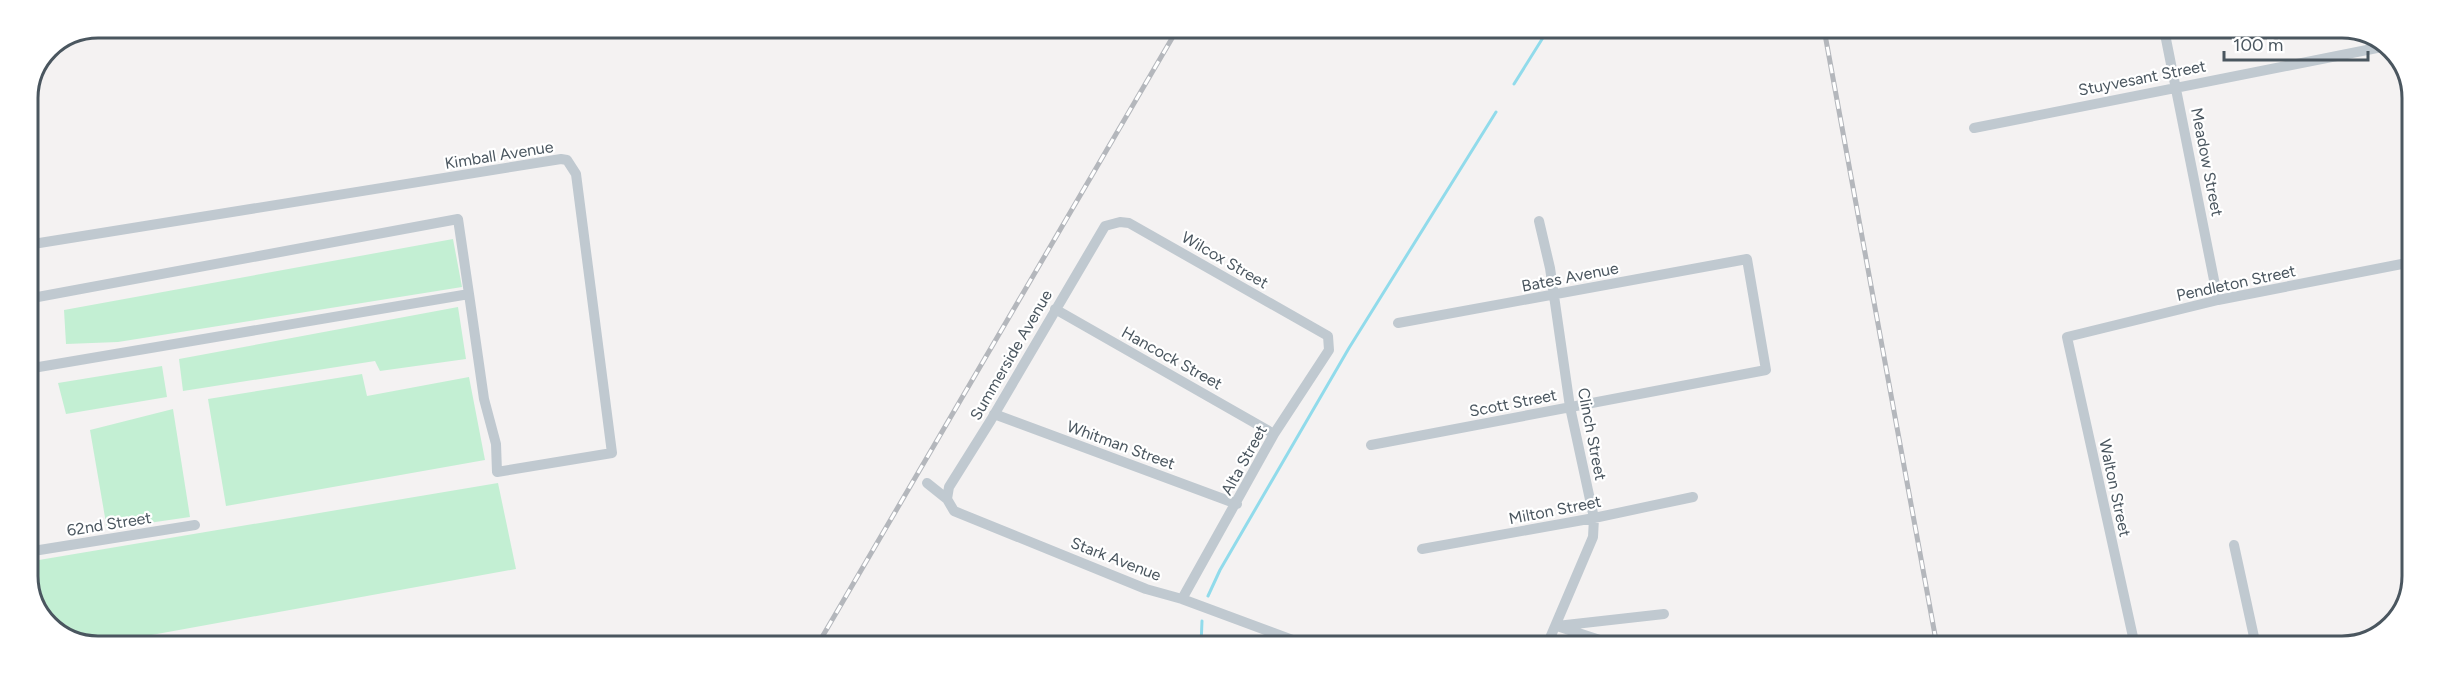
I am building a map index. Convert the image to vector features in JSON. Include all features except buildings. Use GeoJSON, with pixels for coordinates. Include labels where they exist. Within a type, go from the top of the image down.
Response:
{"type":"FeatureCollection","features":[{"type":"Feature","properties":{"kind":"street","name":"Meadow Street"},"geometry":{"type":"LineString","coordinates":[[2166,38],[2218,300]]}},
{"type":"Feature","properties":{"kind":"street","name":"Stuyvesant Street"},"geometry":{"type":"LineString","coordinates":[[1974,128],[2376,48]]}},
{"type":"Feature","properties":{"kind":"street","name":"Kimball Avenue"},"geometry":{"type":"LineString","coordinates":[[38,243],[561,159],[567,160],[576,174],[612,453],[497,472],[496,444],[484,399],[469,294]]}},
{"type":"Feature","properties":{"kind":"street"},"geometry":{"type":"LineString","coordinates":[[38,297],[458,219],[469,294],[38,367]]}},
{"type":"Feature","properties":{"kind":"street","name":"Wilcox Street"},"geometry":{"type":"LineString","coordinates":[[1105,226],[1120,222],[1129,223],[1328,336]]}},
{"type":"Feature","properties":{"kind":"street","name":"Clinch Street"},"geometry":{"type":"LineString","coordinates":[[1539,222],[1550,268],[1570,407],[1594,518],[1593,537],[1552,636]]}},
{"type":"Feature","properties":{"kind":"street","name":"Summerside Avenue"},"geometry":{"type":"LineString","coordinates":[[947,500],[949,487],[1105,226]]}},
{"type":"Feature","properties":{"kind":"street","name":"Bates Avenue"},"geometry":{"type":"LineString","coordinates":[[1398,323],[1747,260],[1766,370]]}},
{"type":"Feature","properties":{"kind":"street","name":"Pendleton Street"},"geometry":{"type":"LineString","coordinates":[[2067,337],[2218,300],[2402,266]]}},
{"type":"Feature","properties":{"kind":"street","name":"Hancock Street"},"geometry":{"type":"LineString","coordinates":[[1055,309],[1274,434]]}},
{"type":"Feature","properties":{"kind":"street","name":"Alta Street"},"geometry":{"type":"LineString","coordinates":[[1182,599],[1274,434],[1329,350],[1328,336]]}},
{"type":"Feature","properties":{"kind":"street","name":"Walton Street"},"geometry":{"type":"LineString","coordinates":[[2067,337],[2132,636]]}},
{"type":"Feature","properties":{"kind":"street","name":"Scott Street"},"geometry":{"type":"LineString","coordinates":[[1371,445],[1766,370]]}},
{"type":"Feature","properties":{"kind":"street","name":"Whitman Street"},"geometry":{"type":"LineString","coordinates":[[994,414],[1237,504]]}},
{"type":"Feature","properties":{"kind":"street","name":"Stark Avenue"},"geometry":{"type":"LineString","coordinates":[[927,483],[947,500],[954,511],[1146,588],[1282,636]]}},
{"type":"Feature","properties":{"kind":"street","name":"Milton Street"},"geometry":{"type":"LineString","coordinates":[[1422,549],[1594,518],[1693,497]]}},
{"type":"Feature","properties":{"kind":"street","name":"62nd Street"},"geometry":{"type":"LineString","coordinates":[[38,550],[195,525]]}},
{"type":"Feature","properties":{"kind":"street"},"geometry":{"type":"LineString","coordinates":[[2234,545],[2254,636]]}},
{"type":"Feature","properties":{"kind":"street"},"geometry":{"type":"LineString","coordinates":[[1557,626],[1664,614]]}},
{"type":"Feature","properties":{"kind":"street"},"geometry":{"type":"LineString","coordinates":[[1557,626],[1588,636]]}},
{"type":"Feature","properties":{"kind":"green space"},"geometry":{"type":"Polygon","coordinates":[[[453,239],[462,287],[118,342],[66,344],[64,310],[453,239]]]}},
{"type":"Feature","properties":{"kind":"green space"},"geometry":{"type":"Polygon","coordinates":[[[458,307],[466,359],[380,371],[375,361],[183,391],[179,359],[458,307]]]}},
{"type":"Feature","properties":{"kind":"green space"},"geometry":{"type":"Polygon","coordinates":[[[162,366],[167,397],[66,414],[58,383],[162,366]]]}},
{"type":"Feature","properties":{"kind":"green space"},"geometry":{"type":"Polygon","coordinates":[[[362,374],[367,396],[469,377],[485,460],[226,506],[208,399],[362,374]]]}},
{"type":"Feature","properties":{"kind":"green space"},"geometry":{"type":"Polygon","coordinates":[[[173,409],[190,517],[107,529],[90,430],[173,409]]]}},
{"type":"Feature","properties":{"kind":"green space"},"geometry":{"type":"Polygon","coordinates":[[[498,483],[516,569],[146,636],[97,636],[71,629],[58,621],[50,612],[39,587],[38,560],[498,483]]]}},
{"type":"Feature","properties":{"kind":"waterway"},"geometry":{"type":"LineString","coordinates":[[1514,84],[1543,38]]}},
{"type":"Feature","properties":{"kind":"waterway"},"geometry":{"type":"LineString","coordinates":[[1208,596],[1220,570],[1349,348],[1496,112]]}},
{"type":"Feature","properties":{"kind":"waterway"},"geometry":{"type":"LineString","coordinates":[[1201,636],[1202,621]]}},
{"type":"Feature","properties":{"kind":"railway"},"geometry":{"type":"LineString","coordinates":[[823,636],[1172,38]]}},
{"type":"Feature","properties":{"kind":"railway"},"geometry":{"type":"LineString","coordinates":[[1826,38],[1935,636]]}}]}
